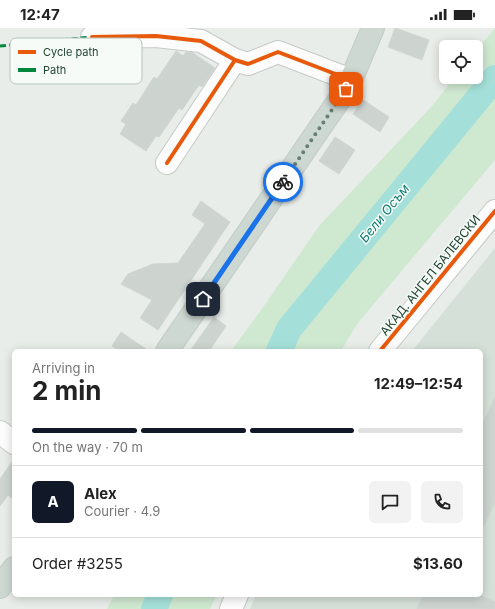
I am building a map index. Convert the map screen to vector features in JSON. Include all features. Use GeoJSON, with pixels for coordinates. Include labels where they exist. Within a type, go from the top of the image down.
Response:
{"type":"FeatureCollection","features":[{"type":"Feature","properties":{"kind":"main road"},"geometry":{"type":"LineString","coordinates":[[168,349],[341,97],[351,80],[373,28]]}},
{"type":"Feature","properties":{"kind":"main road"},"geometry":{"type":"LineString","coordinates":[[0,587],[12,571]]}},
{"type":"Feature","properties":{"kind":"street"},"geometry":{"type":"LineString","coordinates":[[92,37],[156,36],[201,41],[235,60],[248,64],[278,52],[351,80]]}},
{"type":"Feature","properties":{"kind":"street"},"geometry":{"type":"LineString","coordinates":[[167,163],[235,60]]}},
{"type":"Feature","properties":{"kind":"street","name":"АКАД. АНГЕЛ БАЛЕВСКИ"},"geometry":{"type":"LineString","coordinates":[[382,349],[495,211]]}},
{"type":"Feature","properties":{"kind":"street"},"geometry":{"type":"LineString","coordinates":[[0,432],[12,441]]}},
{"type":"Feature","properties":{"kind":"street"},"geometry":{"type":"LineString","coordinates":[[231,609],[236,597]]}},
{"type":"Feature","properties":{"kind":"shaded area"},"geometry":{"type":"Polygon","coordinates":[[[495,248],[495,609],[250,609],[255,597],[483,597],[483,349],[414,349],[495,248]]]}},
{"type":"Feature","properties":{"kind":"green space"},"geometry":{"type":"Polygon","coordinates":[[[495,28],[495,160],[357,324],[342,349],[232,349],[319,226],[432,106],[449,84],[483,84],[483,43],[495,28]]]}},
{"type":"Feature","properties":{"kind":"green space"},"geometry":{"type":"Polygon","coordinates":[[[113,597],[216,597],[210,609],[107,609],[113,597]]]}},
{"type":"Feature","properties":{"kind":"building"},"geometry":{"type":"Polygon","coordinates":[[[395,28],[429,40],[422,60],[388,47],[395,28]]]}},
{"type":"Feature","properties":{"kind":"building"},"geometry":{"type":"Polygon","coordinates":[[[176,51],[183,56],[186,52],[193,53],[215,68],[202,87],[199,85],[182,110],[179,108],[159,137],[156,136],[146,151],[120,134],[126,124],[121,121],[133,103],[136,105],[154,77],[157,79],[176,51]]]}},
{"type":"Feature","properties":{"kind":"building"},"geometry":{"type":"Polygon","coordinates":[[[363,100],[389,117],[380,132],[353,114],[363,100]]]}},
{"type":"Feature","properties":{"kind":"building"},"geometry":{"type":"Polygon","coordinates":[[[335,137],[355,150],[339,174],[319,161],[335,137]]]}},
{"type":"Feature","properties":{"kind":"building"},"geometry":{"type":"Polygon","coordinates":[[[201,201],[230,222],[158,330],[140,318],[152,300],[121,284],[128,274],[153,264],[178,263],[205,224],[192,215],[201,201]]]}},
{"type":"Feature","properties":{"kind":"building"},"geometry":{"type":"Polygon","coordinates":[[[214,317],[226,326],[210,349],[191,349],[214,317]]]}},
{"type":"Feature","properties":{"kind":"building"},"geometry":{"type":"Polygon","coordinates":[[[121,332],[146,349],[117,349],[112,346],[121,332]]]}},
{"type":"Feature","properties":{"kind":"building"},"geometry":{"type":"Polygon","coordinates":[[[495,397],[495,502],[483,528],[483,423],[495,397]]]}},
{"type":"Feature","properties":{"kind":"building"},"geometry":{"type":"Polygon","coordinates":[[[12,462],[12,498],[8,495],[0,506],[0,479],[12,462]]]}},
{"type":"Feature","properties":{"kind":"building"},"geometry":{"type":"Polygon","coordinates":[[[483,596],[495,602],[495,609],[417,609],[422,597],[483,596]]]}},
{"type":"Feature","properties":{"kind":"waterway","name":"Бели Осъм"},"geometry":{"type":"LineString","coordinates":[[280,349],[289,329],[495,78]]}},
{"type":"Feature","properties":{"kind":"waterway","name":"Бели Осъм"},"geometry":{"type":"LineString","coordinates":[[154,609],[159,597]]}},
{"type":"Feature","properties":{"kind":"marked path"},"geometry":{"type":"LineString","coordinates":[[82,38],[92,37]]}},
{"type":"Feature","properties":{"kind":"marked path"},"geometry":{"type":"LineString","coordinates":[[0,46],[10,45]]}},
{"type":"Feature","properties":{"kind":"cycle path"},"geometry":{"type":"LineString","coordinates":[[92,37],[156,36],[201,41],[235,60],[248,64],[278,52],[351,80]]}},
{"type":"Feature","properties":{"kind":"cycle path"},"geometry":{"type":"LineString","coordinates":[[167,163],[235,60]]}},
{"type":"Feature","properties":{"kind":"cycle path"},"geometry":{"type":"LineString","coordinates":[[382,349],[495,211]]}},
{"type":"Feature","properties":{"kind":"way so far"},"geometry":{"type":"LineString","coordinates":[[283,182],[346,89]]}},
{"type":"Feature","properties":{"kind":"route"},"geometry":{"type":"LineString","coordinates":[[203,299],[283,182]]}}]}
